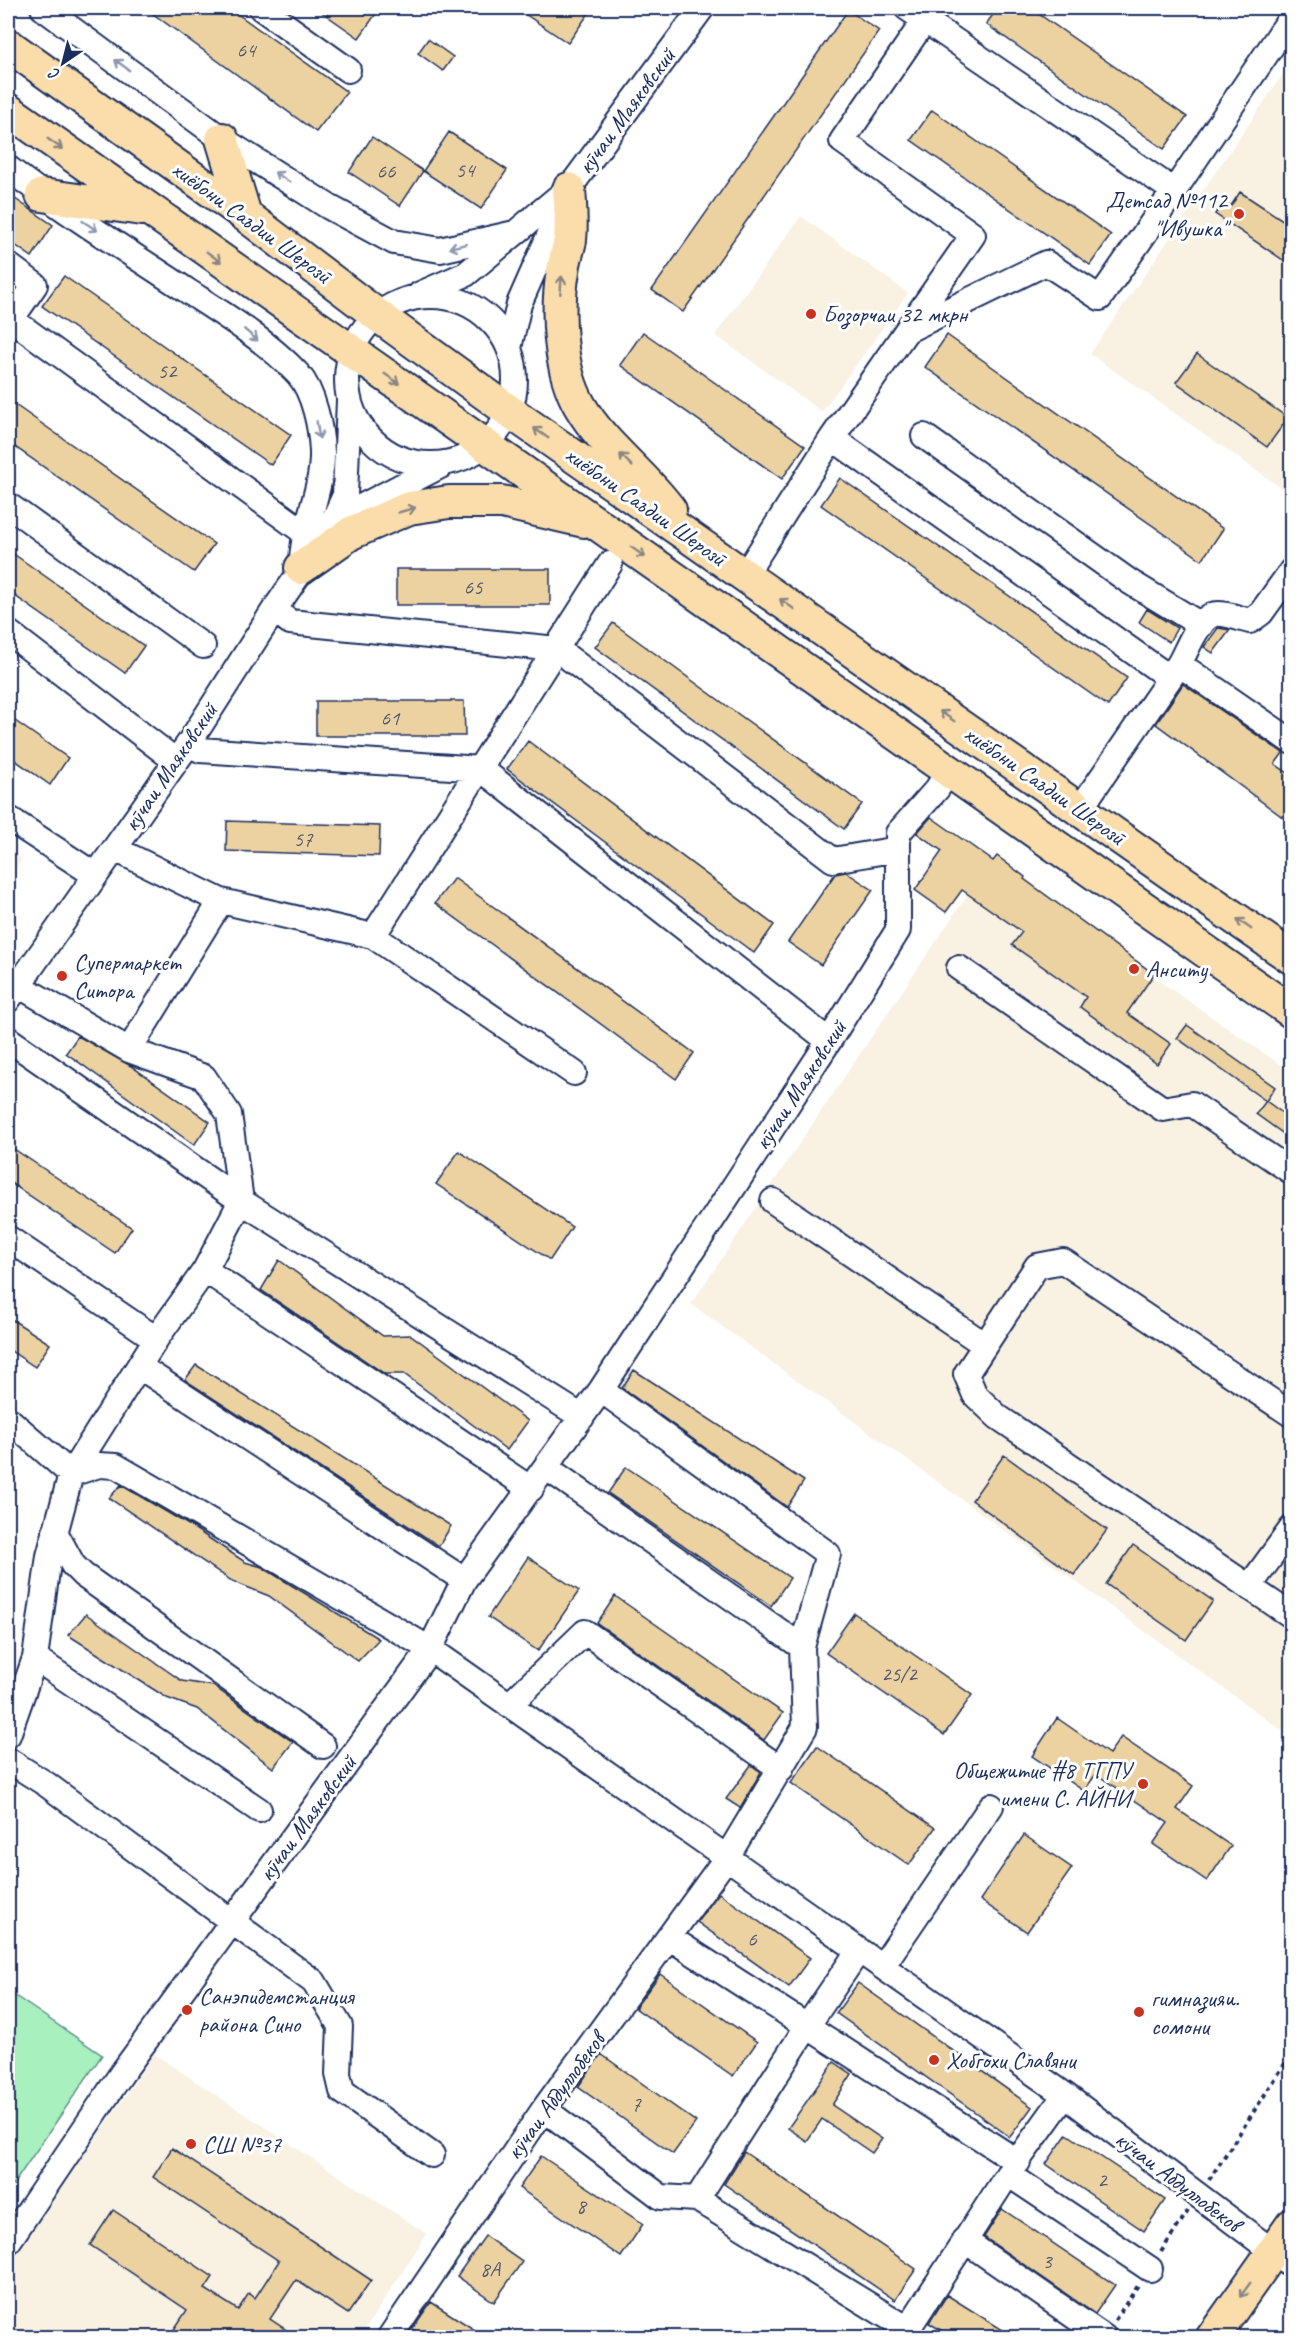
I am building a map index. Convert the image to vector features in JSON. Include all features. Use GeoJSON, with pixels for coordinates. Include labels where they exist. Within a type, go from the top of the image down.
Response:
{"type":"FeatureCollection","features":[{"type":"Feature","properties":{"kind":"main road","name":"хиёбони Саъдии Шерозӣ"},"geometry":{"type":"LineString","coordinates":[[8,45],[245,215],[377,315],[510,411],[1292,958]]}},
{"type":"Feature","properties":{"kind":"main road","name":"хиёбони Саъдии Шерозӣ"},"geometry":{"type":"LineString","coordinates":[[8,110],[951,768],[1292,1012]]}},
{"type":"Feature","properties":{"kind":"main road"},"geometry":{"type":"LineString","coordinates":[[222,139],[245,215]]}},
{"type":"Feature","properties":{"kind":"main road"},"geometry":{"type":"LineString","coordinates":[[570,188],[570,238],[562,272],[559,319],[564,360],[579,404],[600,434],[654,489],[690,537]]}},
{"type":"Feature","properties":{"kind":"main road"},"geometry":{"type":"LineString","coordinates":[[42,195],[147,209]]}},
{"type":"Feature","properties":{"kind":"main road"},"geometry":{"type":"LineString","coordinates":[[301,568],[351,533],[409,508],[449,502],[502,502],[600,525]]}},
{"type":"Feature","properties":{"kind":"main road"},"geometry":{"type":"LineString","coordinates":[[1212,2337],[1282,2259],[1292,2226]]}},
{"type":"Feature","properties":{"kind":"street"},"geometry":{"type":"LineString","coordinates":[[43,8],[222,139],[328,207],[394,242],[440,250],[515,233]]}},
{"type":"Feature","properties":{"kind":"street"},"geometry":{"type":"LineString","coordinates":[[261,8],[348,69]]}},
{"type":"Feature","properties":{"kind":"street","name":"кӯчаи Маяковский"},"geometry":{"type":"LineString","coordinates":[[509,348],[519,304],[570,188],[702,8]]}},
{"type":"Feature","properties":{"kind":"street"},"geometry":{"type":"LineString","coordinates":[[745,575],[832,438],[973,235],[842,141],[922,12],[1174,191]]}},
{"type":"Feature","properties":{"kind":"street"},"geometry":{"type":"LineString","coordinates":[[907,331],[1046,263],[1100,298],[1292,16]]}},
{"type":"Feature","properties":{"kind":"street"},"geometry":{"type":"LineString","coordinates":[[8,168],[42,195],[242,327],[299,375],[315,409],[322,452],[315,504],[318,537]]}},
{"type":"Feature","properties":{"kind":"street","name":"кӯчаи Маяковский"},"geometry":{"type":"LineString","coordinates":[[13,993],[182,752],[301,568],[345,495],[349,400],[346,375],[352,351],[362,331],[377,315],[466,274],[570,188]]}},
{"type":"Feature","properties":{"kind":"street"},"geometry":{"type":"LineString","coordinates":[[8,265],[35,285],[9,321],[318,537]]}},
{"type":"Feature","properties":{"kind":"street","name":"кӯчаи Маяковский"},"geometry":{"type":"LineString","coordinates":[[318,537],[359,508],[485,445],[500,429],[510,411],[514,390],[514,369],[509,348],[496,327],[478,311],[456,300],[432,296],[408,299]]}},
{"type":"Feature","properties":{"kind":"street","name":"кӯчаи Маяковский"},"geometry":{"type":"LineString","coordinates":[[349,400],[359,424],[375,443],[389,452],[420,464],[446,463]]}},
{"type":"Feature","properties":{"kind":"street"},"geometry":{"type":"LineString","coordinates":[[924,436],[1130,582],[1201,625]]}},
{"type":"Feature","properties":{"kind":"street"},"geometry":{"type":"LineString","coordinates":[[832,438],[1174,671],[1292,742]]}},
{"type":"Feature","properties":{"kind":"street"},"geometry":{"type":"LineString","coordinates":[[8,505],[203,646]]}},
{"type":"Feature","properties":{"kind":"street"},"geometry":{"type":"LineString","coordinates":[[374,936],[610,564]]}},
{"type":"Feature","properties":{"kind":"street"},"geometry":{"type":"LineString","coordinates":[[1080,809],[1174,671],[1201,625],[1212,615],[1224,614],[1250,621],[1261,613],[1292,570]]}},
{"type":"Feature","properties":{"kind":"street"},"geometry":{"type":"LineString","coordinates":[[274,610],[290,622],[557,650],[833,860],[898,849]]}},
{"type":"Feature","properties":{"kind":"street"},"geometry":{"type":"LineString","coordinates":[[8,632],[182,752],[200,750],[481,769],[829,1041]]}},
{"type":"Feature","properties":{"kind":"street","name":"кӯчаи Маяковский"},"geometry":{"type":"LineString","coordinates":[[8,2242],[122,2073],[430,1648],[464,1580],[582,1417],[829,1041],[898,930],[898,833],[937,789],[951,768]]}},
{"type":"Feature","properties":{"kind":"street"},"geometry":{"type":"LineString","coordinates":[[8,818],[94,875]]}},
{"type":"Feature","properties":{"kind":"street"},"geometry":{"type":"LineString","coordinates":[[115,849],[221,901],[374,936],[574,1073]]}},
{"type":"Feature","properties":{"kind":"street"},"geometry":{"type":"LineString","coordinates":[[129,1050],[221,901]]}},
{"type":"Feature","properties":{"kind":"street"},"geometry":{"type":"LineString","coordinates":[[959,968],[1163,1109],[1192,1104],[1292,1172]]}},
{"type":"Feature","properties":{"kind":"street"},"geometry":{"type":"LineString","coordinates":[[10,1721],[35,1658],[49,1556],[71,1474],[156,1339],[205,1270],[241,1201],[230,1114],[204,1077],[129,1050],[13,993]]}},
{"type":"Feature","properties":{"kind":"street"},"geometry":{"type":"LineString","coordinates":[[8,1039],[241,1201],[582,1417]]}},
{"type":"Feature","properties":{"kind":"street"},"geometry":{"type":"LineString","coordinates":[[773,1201],[985,1345]]}},
{"type":"Feature","properties":{"kind":"street"},"geometry":{"type":"LineString","coordinates":[[8,1238],[156,1339]]}},
{"type":"Feature","properties":{"kind":"street"},"geometry":{"type":"LineString","coordinates":[[1292,1415],[1063,1261],[1037,1266],[966,1374],[975,1395],[990,1410],[1292,1616]]}},
{"type":"Feature","properties":{"kind":"street"},"geometry":{"type":"LineString","coordinates":[[205,1270],[531,1489]]}},
{"type":"Feature","properties":{"kind":"street"},"geometry":{"type":"LineString","coordinates":[[140,1367],[464,1580]]}},
{"type":"Feature","properties":{"kind":"street"},"geometry":{"type":"LineString","coordinates":[[600,1390],[828,1554],[802,1647],[805,1727],[727,1857]]}},
{"type":"Feature","properties":{"kind":"street"},"geometry":{"type":"LineString","coordinates":[[8,1419],[71,1474]]}},
{"type":"Feature","properties":{"kind":"street","name":"кӯчаи Абдуллобеков"},"geometry":{"type":"LineString","coordinates":[[71,1474],[99,1465],[116,1466],[430,1648],[1065,2095],[1282,2259]]}},
{"type":"Feature","properties":{"kind":"street"},"geometry":{"type":"LineString","coordinates":[[547,1468],[802,1647]]}},
{"type":"Feature","properties":{"kind":"street"},"geometry":{"type":"LineString","coordinates":[[1249,1587],[1292,1528]]}},
{"type":"Feature","properties":{"kind":"street"},"geometry":{"type":"LineString","coordinates":[[55,1532],[73,1565],[83,1575],[323,1746]]}},
{"type":"Feature","properties":{"kind":"street"},"geometry":{"type":"LineString","coordinates":[[509,1705],[585,1632],[781,1769]]}},
{"type":"Feature","properties":{"kind":"street"},"geometry":{"type":"LineString","coordinates":[[35,1658],[259,1810]]}},
{"type":"Feature","properties":{"kind":"street"},"geometry":{"type":"LineString","coordinates":[[8,1760],[46,1784],[314,1982],[340,2026],[338,2074],[342,2091],[432,2155]]}},
{"type":"Feature","properties":{"kind":"street"},"geometry":{"type":"LineString","coordinates":[[883,1965],[991,1806]]}},
{"type":"Feature","properties":{"kind":"street","name":"кӯчаи Абдуллобеков"},"geometry":{"type":"LineString","coordinates":[[388,2337],[544,2109],[727,1857]]}},
{"type":"Feature","properties":{"kind":"street"},"geometry":{"type":"LineString","coordinates":[[670,1938],[1013,2168],[1150,2269]]}},
{"type":"Feature","properties":{"kind":"street"},"geometry":{"type":"LineString","coordinates":[[697,2199],[806,2028],[859,1950]]}},
{"type":"Feature","properties":{"kind":"street"},"geometry":{"type":"LineString","coordinates":[[544,2109],[661,2197],[697,2199],[905,2333],[964,2240],[1065,2095]]}},
{"type":"Feature","properties":{"kind":"street"},"geometry":{"type":"LineString","coordinates":[[964,2240],[1104,2337]]}},
{"type":"Feature","properties":{"kind":"path"},"geometry":{"type":"LineString","coordinates":[[1198,2196],[1292,2053]]}},
{"type":"Feature","properties":{"kind":"shaded area","name":"Детсад №112 \"Ивушка\""},"geometry":{"type":"Polygon","coordinates":[[[1286,70],[1291,74],[1291,495],[1090,354],[1286,70]]]}},
{"type":"Feature","properties":{"kind":"shaded area","name":"Бозорчаи 32 мкрн"},"geometry":{"type":"Polygon","coordinates":[[[801,216],[908,293],[822,412],[715,335],[801,216]]]}},
{"type":"Feature","properties":{"kind":"shaded area"},"geometry":{"type":"Polygon","coordinates":[[[8,849],[22,859],[8,880],[8,849]]]}},
{"type":"Feature","properties":{"kind":"shaded area"},"geometry":{"type":"Polygon","coordinates":[[[989,863],[1291,1072],[1291,1737],[691,1304],[989,863]]]}},
{"type":"Feature","properties":{"kind":"shaded area","name":"СШ №37"},"geometry":{"type":"Polygon","coordinates":[[[154,2054],[427,2234],[360,2337],[8,2338],[8,2266],[154,2054]]]}},
{"type":"Feature","properties":{"kind":"green space"},"geometry":{"type":"Polygon","coordinates":[[[8,1991],[102,2055],[8,2192],[8,1991]]]}},
{"type":"Feature","properties":{"kind":"building"},"geometry":{"type":"Polygon","coordinates":[[[145,8],[229,8],[347,92],[316,132],[145,8]]]}},
{"type":"Feature","properties":{"kind":"building"},"geometry":{"type":"Polygon","coordinates":[[[316,8],[380,8],[359,38],[316,8]]]}},
{"type":"Feature","properties":{"kind":"building"},"geometry":{"type":"Polygon","coordinates":[[[516,8],[581,8],[589,13],[568,43],[516,8]]]}},
{"type":"Feature","properties":{"kind":"building"},"geometry":{"type":"Polygon","coordinates":[[[998,8],[1030,8],[1187,117],[1164,149],[986,24],[998,8]]]}},
{"type":"Feature","properties":{"kind":"building"},"geometry":{"type":"Polygon","coordinates":[[[848,10],[879,31],[683,312],[652,290],[848,10]]]}},
{"type":"Feature","properties":{"kind":"building"},"geometry":{"type":"Polygon","coordinates":[[[428,39],[453,57],[443,71],[418,53],[428,39]]]}},
{"type":"Feature","properties":{"kind":"building"},"geometry":{"type":"Polygon","coordinates":[[[932,110],[1111,235],[1090,265],[911,140],[932,110]]]}},
{"type":"Feature","properties":{"kind":"building"},"geometry":{"type":"Polygon","coordinates":[[[449,132],[507,170],[481,209],[423,171],[449,132]]]}},
{"type":"Feature","properties":{"kind":"building"},"geometry":{"type":"Polygon","coordinates":[[[372,137],[423,171],[400,206],[349,172],[372,137]]]}},
{"type":"Feature","properties":{"kind":"building"},"geometry":{"type":"Polygon","coordinates":[[[1240,192],[1292,226],[1292,266],[1215,214],[1224,201],[1231,206],[1240,192]]]}},
{"type":"Feature","properties":{"kind":"building"},"geometry":{"type":"Polygon","coordinates":[[[8,194],[53,225],[32,257],[8,240],[8,194]]]}},
{"type":"Feature","properties":{"kind":"building"},"geometry":{"type":"Polygon","coordinates":[[[64,276],[291,435],[271,465],[42,306],[64,276]]]}},
{"type":"Feature","properties":{"kind":"building"},"geometry":{"type":"Polygon","coordinates":[[[643,332],[805,446],[782,479],[620,365],[643,332]]]}},
{"type":"Feature","properties":{"kind":"building"},"geometry":{"type":"Polygon","coordinates":[[[947,335],[1223,529],[1202,560],[925,367],[947,335]]]}},
{"type":"Feature","properties":{"kind":"building"},"geometry":{"type":"Polygon","coordinates":[[[1197,354],[1288,418],[1267,447],[1176,382],[1197,354]]]}},
{"type":"Feature","properties":{"kind":"building"},"geometry":{"type":"Polygon","coordinates":[[[8,400],[214,544],[194,572],[8,442],[8,400]]]}},
{"type":"Feature","properties":{"kind":"building"},"geometry":{"type":"Polygon","coordinates":[[[840,478],[1127,678],[1108,706],[821,505],[840,478]]]}},
{"type":"Feature","properties":{"kind":"building"},"geometry":{"type":"Polygon","coordinates":[[[8,550],[144,646],[125,673],[8,591],[8,550]]]}},
{"type":"Feature","properties":{"kind":"building"},"geometry":{"type":"Polygon","coordinates":[[[396,569],[550,569],[550,605],[396,605],[396,569]]]}},
{"type":"Feature","properties":{"kind":"building"},"geometry":{"type":"Polygon","coordinates":[[[1147,609],[1177,628],[1169,642],[1139,622],[1147,609]]]}},
{"type":"Feature","properties":{"kind":"building"},"geometry":{"type":"Polygon","coordinates":[[[613,623],[862,804],[844,829],[595,647],[613,623]]]}},
{"type":"Feature","properties":{"kind":"building"},"geometry":{"type":"Polygon","coordinates":[[[1218,628],[1230,630],[1213,653],[1204,647],[1218,628]]]}},
{"type":"Feature","properties":{"kind":"building"},"geometry":{"type":"Polygon","coordinates":[[[1183,684],[1283,753],[1275,764],[1292,776],[1292,824],[1156,724],[1183,684]]]}},
{"type":"Feature","properties":{"kind":"building"},"geometry":{"type":"Polygon","coordinates":[[[316,701],[464,701],[465,736],[316,736],[316,701]]]}},
{"type":"Feature","properties":{"kind":"building"},"geometry":{"type":"Polygon","coordinates":[[[8,716],[68,758],[50,785],[8,755],[8,716]]]}},
{"type":"Feature","properties":{"kind":"building"},"geometry":{"type":"Polygon","coordinates":[[[528,741],[774,925],[754,953],[507,769],[528,741]]]}},
{"type":"Feature","properties":{"kind":"building"},"geometry":{"type":"Polygon","coordinates":[[[931,817],[993,861],[997,856],[1025,877],[1024,879],[1154,974],[1127,1013],[1171,1044],[1157,1064],[1080,1007],[1086,997],[1012,945],[1022,932],[962,890],[946,912],[915,890],[942,851],[917,833],[931,817]]]}},
{"type":"Feature","properties":{"kind":"building"},"geometry":{"type":"Polygon","coordinates":[[[227,821],[380,826],[379,856],[226,851],[227,821]]]}},
{"type":"Feature","properties":{"kind":"building"},"geometry":{"type":"Polygon","coordinates":[[[846,872],[873,890],[821,965],[788,942],[835,874],[846,872]]]}},
{"type":"Feature","properties":{"kind":"building"},"geometry":{"type":"Polygon","coordinates":[[[454,878],[694,1053],[676,1079],[435,903],[454,878]]]}},
{"type":"Feature","properties":{"kind":"building"},"geometry":{"type":"Polygon","coordinates":[[[1187,1025],[1275,1087],[1266,1101],[1177,1038],[1187,1025]]]}},
{"type":"Feature","properties":{"kind":"building"},"geometry":{"type":"Polygon","coordinates":[[[78,1036],[131,1066],[210,1122],[194,1145],[66,1053],[78,1036]]]}},
{"type":"Feature","properties":{"kind":"building"},"geometry":{"type":"Polygon","coordinates":[[[1266,1101],[1292,1120],[1292,1140],[1256,1114],[1266,1101]]]}},
{"type":"Feature","properties":{"kind":"building"},"geometry":{"type":"Polygon","coordinates":[[[8,1145],[132,1228],[115,1253],[8,1181],[8,1145]]]}},
{"type":"Feature","properties":{"kind":"building"},"geometry":{"type":"Polygon","coordinates":[[[459,1151],[572,1227],[550,1260],[436,1184],[459,1151]]]}},
{"type":"Feature","properties":{"kind":"building"},"geometry":{"type":"Polygon","coordinates":[[[279,1260],[383,1336],[411,1335],[528,1421],[507,1450],[404,1374],[385,1374],[261,1290],[279,1260]]]}},
{"type":"Feature","properties":{"kind":"building"},"geometry":{"type":"Polygon","coordinates":[[[8,1317],[50,1344],[35,1367],[8,1349],[8,1317]]]}},
{"type":"Feature","properties":{"kind":"building"},"geometry":{"type":"Polygon","coordinates":[[[196,1365],[451,1526],[439,1546],[185,1380],[196,1365]]]}},
{"type":"Feature","properties":{"kind":"building"},"geometry":{"type":"Polygon","coordinates":[[[634,1370],[804,1481],[787,1507],[622,1388],[634,1370]]]}},
{"type":"Feature","properties":{"kind":"building"},"geometry":{"type":"Polygon","coordinates":[[[1004,1455],[1107,1530],[1074,1575],[972,1500],[1004,1455]]]}},
{"type":"Feature","properties":{"kind":"building"},"geometry":{"type":"Polygon","coordinates":[[[626,1467],[790,1578],[771,1606],[608,1493],[626,1467]]]}},
{"type":"Feature","properties":{"kind":"building"},"geometry":{"type":"Polygon","coordinates":[[[121,1485],[245,1562],[262,1567],[379,1639],[358,1661],[269,1596],[232,1581],[109,1498],[121,1485]]]}},
{"type":"Feature","properties":{"kind":"building"},"geometry":{"type":"Polygon","coordinates":[[[1133,1545],[1213,1601],[1186,1640],[1106,1584],[1133,1545]]]}},
{"type":"Feature","properties":{"kind":"building"},"geometry":{"type":"Polygon","coordinates":[[[528,1557],[579,1591],[538,1651],[488,1617],[528,1557]]]}},
{"type":"Feature","properties":{"kind":"building"},"geometry":{"type":"Polygon","coordinates":[[[615,1596],[783,1713],[764,1740],[597,1623],[615,1596]]]}},
{"type":"Feature","properties":{"kind":"building"},"geometry":{"type":"Polygon","coordinates":[[[854,1613],[972,1695],[944,1735],[826,1653],[854,1613]]]}},
{"type":"Feature","properties":{"kind":"building"},"geometry":{"type":"Polygon","coordinates":[[[86,1614],[182,1681],[213,1686],[293,1742],[273,1768],[197,1709],[167,1698],[68,1635],[86,1614]]]}},
{"type":"Feature","properties":{"kind":"building"},"geometry":{"type":"Polygon","coordinates":[[[1057,1718],[1109,1754],[1121,1737],[1193,1786],[1177,1809],[1231,1846],[1207,1881],[1153,1844],[1168,1823],[1096,1774],[1084,1791],[1032,1756],[1057,1718]]]}},
{"type":"Feature","properties":{"kind":"building"},"geometry":{"type":"Polygon","coordinates":[[[817,1746],[935,1828],[909,1865],[791,1783],[817,1746]]]}},
{"type":"Feature","properties":{"kind":"building"},"geometry":{"type":"Polygon","coordinates":[[[751,1765],[761,1772],[740,1808],[726,1799],[751,1765]]]}},
{"type":"Feature","properties":{"kind":"building"},"geometry":{"type":"Polygon","coordinates":[[[1024,1835],[1072,1868],[1027,1932],[980,1900],[1024,1835]]]}},
{"type":"Feature","properties":{"kind":"building"},"geometry":{"type":"Polygon","coordinates":[[[719,1893],[810,1958],[789,1987],[697,1922],[719,1893]]]}},
{"type":"Feature","properties":{"kind":"building"},"geometry":{"type":"Polygon","coordinates":[[[660,1974],[757,2042],[733,2076],[635,2008],[660,1974]]]}},
{"type":"Feature","properties":{"kind":"building","name":"Хобгохи Славяни"},"geometry":{"type":"Polygon","coordinates":[[[858,1983],[1032,2107],[1010,2137],[836,2013],[858,1983]]]}},
{"type":"Feature","properties":{"kind":"building"},"geometry":{"type":"Polygon","coordinates":[[[601,2054],[696,2122],[673,2154],[578,2087],[601,2054]]]}},
{"type":"Feature","properties":{"kind":"building"},"geometry":{"type":"Polygon","coordinates":[[[834,2062],[852,2074],[832,2105],[882,2139],[872,2153],[822,2119],[807,2141],[788,2128],[834,2062]]]}},
{"type":"Feature","properties":{"kind":"building"},"geometry":{"type":"Polygon","coordinates":[[[1067,2134],[1165,2200],[1144,2231],[1046,2164],[1067,2134]]]}},
{"type":"Feature","properties":{"kind":"building"},"geometry":{"type":"Polygon","coordinates":[[[172,2148],[371,2280],[348,2314],[296,2280],[270,2319],[297,2337],[169,2337],[187,2310],[90,2245],[113,2210],[213,2277],[205,2289],[238,2310],[249,2293],[255,2298],[279,2261],[153,2177],[172,2148]]]}},
{"type":"Feature","properties":{"kind":"building"},"geometry":{"type":"Polygon","coordinates":[[[744,2152],[916,2269],[895,2300],[724,2184],[744,2152]]]}},
{"type":"Feature","properties":{"kind":"building"},"geometry":{"type":"Polygon","coordinates":[[[541,2156],[643,2224],[621,2257],[519,2188],[541,2156]]]}},
{"type":"Feature","properties":{"kind":"building"},"geometry":{"type":"Polygon","coordinates":[[[1002,2209],[1115,2285],[1095,2314],[984,2237],[1002,2209]]]}},
{"type":"Feature","properties":{"kind":"building"},"geometry":{"type":"Polygon","coordinates":[[[485,2236],[522,2262],[494,2302],[457,2276],[485,2236]]]}},
{"type":"Feature","properties":{"kind":"building"},"geometry":{"type":"Polygon","coordinates":[[[947,2295],[1014,2337],[952,2337],[929,2323],[947,2295]]]}},
{"type":"Feature","properties":{"kind":"building"},"geometry":{"type":"Polygon","coordinates":[[[431,2302],[486,2337],[425,2337],[412,2329],[431,2302]]]}},
{"type":"Feature","properties":{"kind":"place","name":"Детсад №112 \"Ивушка\""},"geometry":{"type":"Point","coordinates":[1239,214]}},
{"type":"Feature","properties":{"kind":"place","name":"Бозорчаи 32 мкрн"},"geometry":{"type":"Point","coordinates":[811,314]}},
{"type":"Feature","properties":{"kind":"place","name":"Анситу"},"geometry":{"type":"Point","coordinates":[1134,969]}},
{"type":"Feature","properties":{"kind":"place","name":"Супермаркет Ситора"},"geometry":{"type":"Point","coordinates":[62,976]}},
{"type":"Feature","properties":{"kind":"place","name":"Общежитие #8 ТГПУ имени С. АЙНИ"},"geometry":{"type":"Point","coordinates":[1143,1784]}},
{"type":"Feature","properties":{"kind":"place","name":"Санэпидемстанция района Сино"},"geometry":{"type":"Point","coordinates":[187,2010]}},
{"type":"Feature","properties":{"kind":"place","name":"гимназияи. сомони"},"geometry":{"type":"Point","coordinates":[1139,2012]}},
{"type":"Feature","properties":{"kind":"place","name":"Хобгохи Славяни"},"geometry":{"type":"Point","coordinates":[934,2060]}},
{"type":"Feature","properties":{"kind":"place","name":"СШ №37"},"geometry":{"type":"Point","coordinates":[191,2144]}}]}
